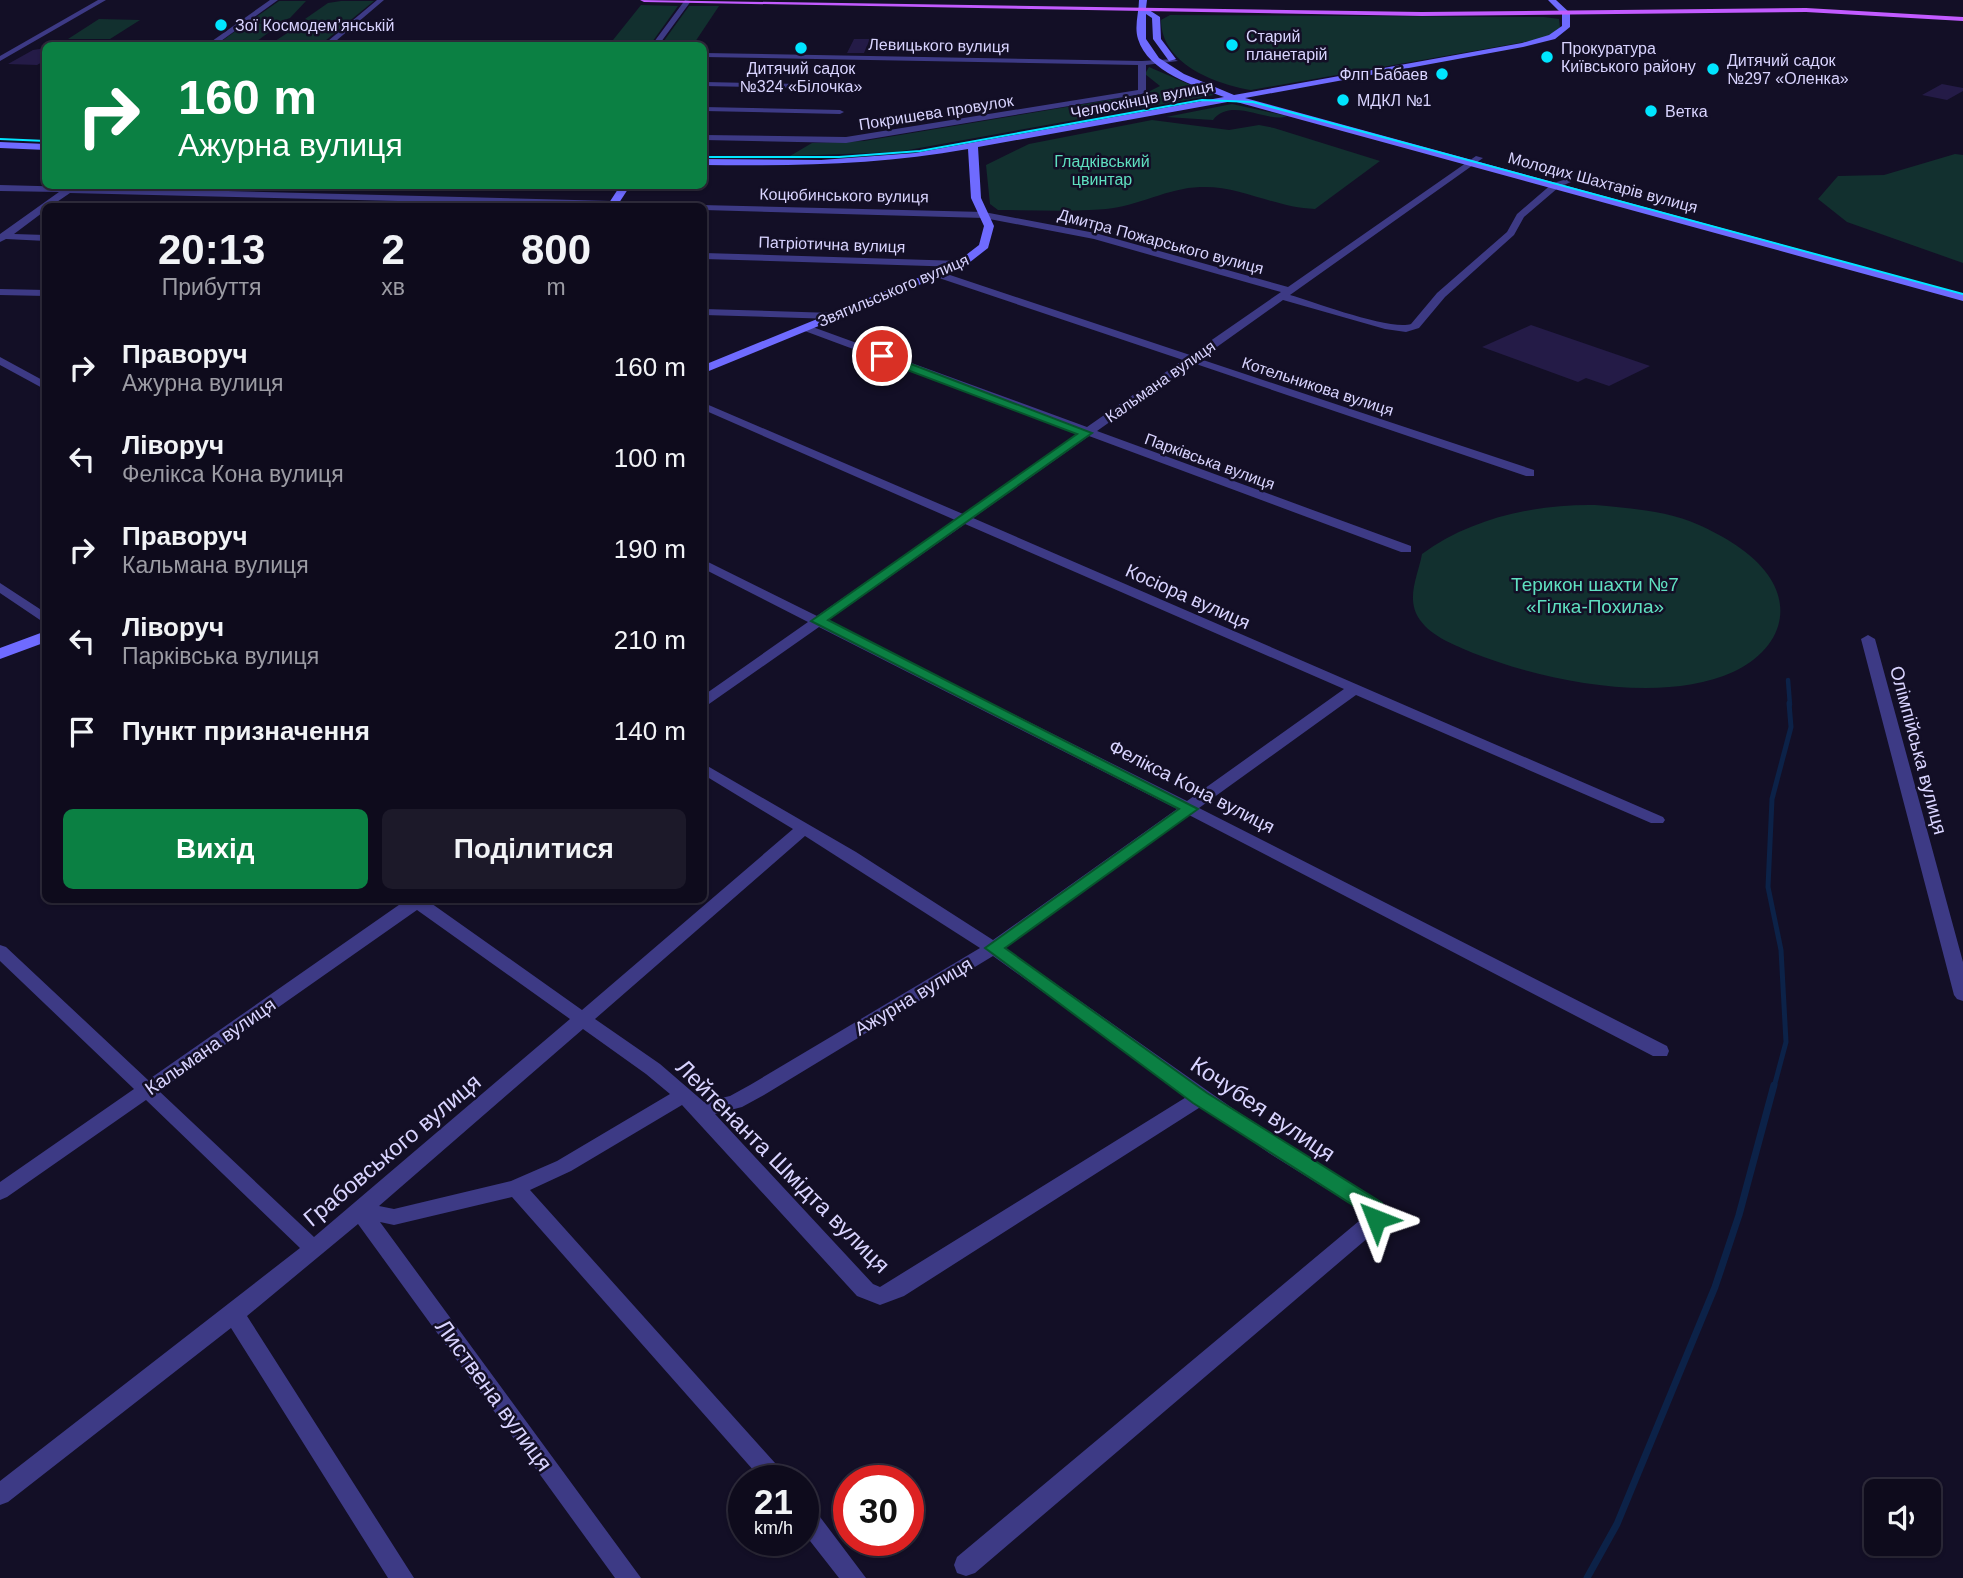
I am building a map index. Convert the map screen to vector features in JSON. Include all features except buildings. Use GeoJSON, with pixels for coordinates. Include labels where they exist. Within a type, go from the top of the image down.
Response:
{"type":"FeatureCollection","features":[{"type":"Feature","properties":{"kind":"main road"},"geometry":{"type":"LineString","coordinates":[[644,0],[1143,5],[1422,14],[1806,10],[1963,19]]}},
{"type":"Feature","properties":{"kind":"main road"},"geometry":{"type":"LineString","coordinates":[[1552,0],[1566,13]]}},
{"type":"Feature","properties":{"kind":"main road"},"geometry":{"type":"LineString","coordinates":[[1143,5],[1156,17],[1157,39],[1174,61]]}},
{"type":"Feature","properties":{"kind":"main road"},"geometry":{"type":"LineString","coordinates":[[1143,5],[1143,40],[1160,62]]}},
{"type":"Feature","properties":{"kind":"main road","name":"Челюскінців вулиця"},"geometry":{"type":"LineString","coordinates":[[707,162],[851,162],[973,146],[1539,42],[1564,30],[1566,13]]}},
{"type":"Feature","properties":{"kind":"main road","name":"Молодих Шахтарів вулиця"},"geometry":{"type":"LineString","coordinates":[[1174,61],[1208,80],[1248,95],[1556,185],[1963,298]]}},
{"type":"Feature","properties":{"kind":"main road","name":"Молодих Шахтарів вулиця"},"geometry":{"type":"LineString","coordinates":[[1160,62],[1187,78],[1234,98],[1475,160],[1568,180],[1963,288]]}},
{"type":"Feature","properties":{"kind":"main road"},"geometry":{"type":"LineString","coordinates":[[0,145],[42,147]]}},
{"type":"Feature","properties":{"kind":"main road","name":"Звягильського вулиця"},"geometry":{"type":"LineString","coordinates":[[707,368],[961,264],[984,246],[989,234],[976,198],[973,146]]}},
{"type":"Feature","properties":{"kind":"main road"},"geometry":{"type":"LineString","coordinates":[[0,654],[42,638]]}},
{"type":"Feature","properties":{"kind":"street"},"geometry":{"type":"LineString","coordinates":[[0,59],[103,0]]}},
{"type":"Feature","properties":{"kind":"street"},"geometry":{"type":"LineString","coordinates":[[214,42],[275,0]]}},
{"type":"Feature","properties":{"kind":"street"},"geometry":{"type":"LineString","coordinates":[[330,42],[381,0]]}},
{"type":"Feature","properties":{"kind":"street"},"geometry":{"type":"LineString","coordinates":[[657,42],[688,1]]}},
{"type":"Feature","properties":{"kind":"street","name":"Левицького вулиця"},"geometry":{"type":"LineString","coordinates":[[707,55],[1142,63],[1174,61]]}},
{"type":"Feature","properties":{"kind":"street","name":"Покришева провулок"},"geometry":{"type":"LineString","coordinates":[[707,137],[846,140],[1142,92],[1142,63]]}},
{"type":"Feature","properties":{"kind":"street"},"geometry":{"type":"LineString","coordinates":[[707,84],[801,86]]}},
{"type":"Feature","properties":{"kind":"street"},"geometry":{"type":"LineString","coordinates":[[707,109],[840,112]]}},
{"type":"Feature","properties":{"kind":"street","name":"Кальмана вулиця"},"geometry":{"type":"LineString","coordinates":[[707,699],[1475,160]]}},
{"type":"Feature","properties":{"kind":"street"},"geometry":{"type":"LineString","coordinates":[[1556,185],[1568,180]]}},
{"type":"Feature","properties":{"kind":"street","name":"Дмитра Пожарського вулиця"},"geometry":{"type":"LineString","coordinates":[[984,215],[1095,236],[1385,326],[1406,329],[1415,326],[1441,295],[1511,233],[1521,216],[1556,185]]}},
{"type":"Feature","properties":{"kind":"street"},"geometry":{"type":"LineString","coordinates":[[0,188],[42,187]]}},
{"type":"Feature","properties":{"kind":"street"},"geometry":{"type":"LineString","coordinates":[[49,203],[68,189]]}},
{"type":"Feature","properties":{"kind":"street"},"geometry":{"type":"LineString","coordinates":[[128,189],[527,203]]}},
{"type":"Feature","properties":{"kind":"street","name":"Коцюбинського вулиця"},"geometry":{"type":"LineString","coordinates":[[707,207],[984,215]]}},
{"type":"Feature","properties":{"kind":"street"},"geometry":{"type":"LineString","coordinates":[[1,237],[42,208]]}},
{"type":"Feature","properties":{"kind":"street"},"geometry":{"type":"LineString","coordinates":[[1,237],[42,237]]}},
{"type":"Feature","properties":{"kind":"street","name":"Патріотична вулиця"},"geometry":{"type":"LineString","coordinates":[[707,256],[961,264]]}},
{"type":"Feature","properties":{"kind":"street","name":"Котельникова вулиця"},"geometry":{"type":"LineString","coordinates":[[937,274],[1530,473]]}},
{"type":"Feature","properties":{"kind":"street"},"geometry":{"type":"LineString","coordinates":[[0,292],[42,293]]}},
{"type":"Feature","properties":{"kind":"street"},"geometry":{"type":"LineString","coordinates":[[707,312],[834,316]]}},
{"type":"Feature","properties":{"kind":"street","name":"Парківська вулиця"},"geometry":{"type":"LineString","coordinates":[[806,328],[1406,549]]}},
{"type":"Feature","properties":{"kind":"street"},"geometry":{"type":"LineString","coordinates":[[0,360],[42,385]]}},
{"type":"Feature","properties":{"kind":"street","name":"Косіора вулиця"},"geometry":{"type":"LineString","coordinates":[[707,407],[1657,820]]}},
{"type":"Feature","properties":{"kind":"street","name":"Фелікса Кона вулиця"},"geometry":{"type":"LineString","coordinates":[[707,566],[1190,809],[1660,1051]]}},
{"type":"Feature","properties":{"kind":"street"},"geometry":{"type":"LineString","coordinates":[[0,587],[42,617]]}},
{"type":"Feature","properties":{"kind":"street","name":"Олімпійська вулиця"},"geometry":{"type":"LineString","coordinates":[[1868,639],[1963,995]]}},
{"type":"Feature","properties":{"kind":"street","name":"Ажурна вулиця"},"geometry":{"type":"LineString","coordinates":[[700,1110],[735,1102],[757,1090],[993,948],[1354,689]]}},
{"type":"Feature","properties":{"kind":"street","name":"Кочубея вулиця"},"geometry":{"type":"LineString","coordinates":[[707,771],[804,828],[993,948],[1200,1098],[1375,1209],[1376,1219],[966,1565]]}},
{"type":"Feature","properties":{"kind":"street","name":"Грабовського вулиця"},"geometry":{"type":"LineString","coordinates":[[0,1495],[234,1314],[360,1211],[804,828]]}},
{"type":"Feature","properties":{"kind":"street","name":"Кальмана вулиця"},"geometry":{"type":"LineString","coordinates":[[0,1192],[413,903]]}},
{"type":"Feature","properties":{"kind":"street","name":"Лейтенанта Шмідта вулиця"},"geometry":{"type":"LineString","coordinates":[[421,903],[653,1069],[700,1110],[865,1290],[880,1296],[896,1290],[1200,1098]]}},
{"type":"Feature","properties":{"kind":"street"},"geometry":{"type":"LineString","coordinates":[[0,951],[149,1089],[314,1249]]}},
{"type":"Feature","properties":{"kind":"street"},"geometry":{"type":"LineString","coordinates":[[360,1211],[394,1217],[516,1188],[564,1166],[614,1134],[682,1097]]}},
{"type":"Feature","properties":{"kind":"street"},"geometry":{"type":"LineString","coordinates":[[516,1188],[763,1465]]}},
{"type":"Feature","properties":{"kind":"street","name":"Листвена вулиця"},"geometry":{"type":"LineString","coordinates":[[360,1211],[629,1578]]}},
{"type":"Feature","properties":{"kind":"street"},"geometry":{"type":"LineString","coordinates":[[234,1314],[402,1578]]}},
{"type":"Feature","properties":{"kind":"street"},"geometry":{"type":"LineString","coordinates":[[819,1534],[853,1578]]}},
{"type":"Feature","properties":{"kind":"green space"},"geometry":{"type":"Polygon","coordinates":[[[279,1],[306,1],[290,18],[276,23],[249,22],[279,1]]]}},
{"type":"Feature","properties":{"kind":"green space"},"geometry":{"type":"Polygon","coordinates":[[[374,1],[324,42],[274,42],[292,30],[309,24],[310,21],[305,19],[328,3],[374,1]]]}},
{"type":"Feature","properties":{"kind":"green space"},"geometry":{"type":"Polygon","coordinates":[[[641,5],[678,6],[652,42],[611,42],[641,5]]]}},
{"type":"Feature","properties":{"kind":"green space"},"geometry":{"type":"Polygon","coordinates":[[[689,6],[719,6],[695,42],[663,42],[689,6]]]}},
{"type":"Feature","properties":{"kind":"green space"},"geometry":{"type":"Polygon","coordinates":[[[1170,15],[1544,17],[1559,19],[1560,28],[1547,37],[1530,41],[1251,90],[1206,77],[1180,59],[1163,35],[1161,20],[1170,15]]]}},
{"type":"Feature","properties":{"kind":"green space"},"geometry":{"type":"Polygon","coordinates":[[[99,19],[140,20],[110,39],[68,39],[99,19]]]}},
{"type":"Feature","properties":{"kind":"green space"},"geometry":{"type":"Polygon","coordinates":[[[247,23],[273,24],[269,28],[272,30],[256,42],[220,42],[247,23]]]}},
{"type":"Feature","properties":{"kind":"green space"},"geometry":{"type":"Polygon","coordinates":[[[1149,67],[1214,95],[897,152],[790,156],[812,143],[864,141],[1144,94],[1160,86],[1145,74],[1149,67]]]}},
{"type":"Feature","properties":{"kind":"green space"},"geometry":{"type":"Polygon","coordinates":[[[1232,104],[1287,116],[1270,117],[1230,110],[1213,120],[1166,117],[1232,104]]]}},
{"type":"Feature","properties":{"kind":"green space","name":"Гладківський цвинтар"},"geometry":{"type":"Polygon","coordinates":[[[1152,120],[1229,130],[1259,125],[1380,161],[1315,209],[1286,205],[1215,187],[1176,190],[1106,209],[998,210],[990,204],[986,165],[1029,144],[1152,120]]]}},
{"type":"Feature","properties":{"kind":"green space"},"geometry":{"type":"Polygon","coordinates":[[[1955,154],[1963,155],[1963,263],[1847,222],[1818,199],[1838,176],[1884,175],[1955,154]]]}},
{"type":"Feature","properties":{"kind":"green space","name":"Терикон шахти №7 «Гілка-Похила»"},"geometry":{"type":"Polygon","coordinates":[[[1595,505],[1675,516],[1718,534],[1745,552],[1768,575],[1780,604],[1780,619],[1769,644],[1747,664],[1704,682],[1672,687],[1637,688],[1567,680],[1502,663],[1444,640],[1420,620],[1413,604],[1413,596],[1422,554],[1461,531],[1483,522],[1550,507],[1595,505]]]}},
{"type":"Feature","properties":{"kind":"waterway"},"geometry":{"type":"LineString","coordinates":[[1788,680],[1790,705]]}},
{"type":"Feature","properties":{"kind":"waterway"},"geometry":{"type":"LineString","coordinates":[[1774,1087],[1786,1042],[1781,950],[1768,887],[1772,799],[1791,727],[1789,703]]}},
{"type":"Feature","properties":{"kind":"waterway"},"geometry":{"type":"LineString","coordinates":[[1587,1578],[1617,1524],[1715,1287],[1739,1215],[1774,1085]]}},
{"type":"Feature","properties":{"kind":"tram line"},"geometry":{"type":"LineString","coordinates":[[707,157],[839,157],[920,151],[1202,100],[1253,102],[1963,294]]}},
{"type":"Feature","properties":{"kind":"tram line"},"geometry":{"type":"LineString","coordinates":[[0,139],[42,141]]}},
{"type":"Feature","properties":{"kind":"place","name":"Зої Космодем’янській"},"geometry":{"type":"Point","coordinates":[221,25]}},
{"type":"Feature","properties":{"kind":"place","name":"Старий планетарій"},"geometry":{"type":"Point","coordinates":[1232,45]}},
{"type":"Feature","properties":{"kind":"place","name":"Дитячий садок №324 «Білочка»"},"geometry":{"type":"Point","coordinates":[801,48]}},
{"type":"Feature","properties":{"kind":"place","name":"Прокуратура Київського району"},"geometry":{"type":"Point","coordinates":[1547,57]}},
{"type":"Feature","properties":{"kind":"place","name":"Дитячий садок №297 «Оленка»"},"geometry":{"type":"Point","coordinates":[1713,69]}},
{"type":"Feature","properties":{"kind":"place","name":"Флп Бабаев"},"geometry":{"type":"Point","coordinates":[1442,74]}},
{"type":"Feature","properties":{"kind":"place","name":"МДКЛ №1"},"geometry":{"type":"Point","coordinates":[1343,100]}},
{"type":"Feature","properties":{"kind":"place","name":"Ветка"},"geometry":{"type":"Point","coordinates":[1651,111]}},
{"type":"Feature","properties":{"kind":"route"},"geometry":{"type":"LineString","coordinates":[[882,356],[1086,433],[818,621],[1190,809],[993,948],[1200,1098],[1332,1185],[1375,1209],[1376,1219]]}}]}
